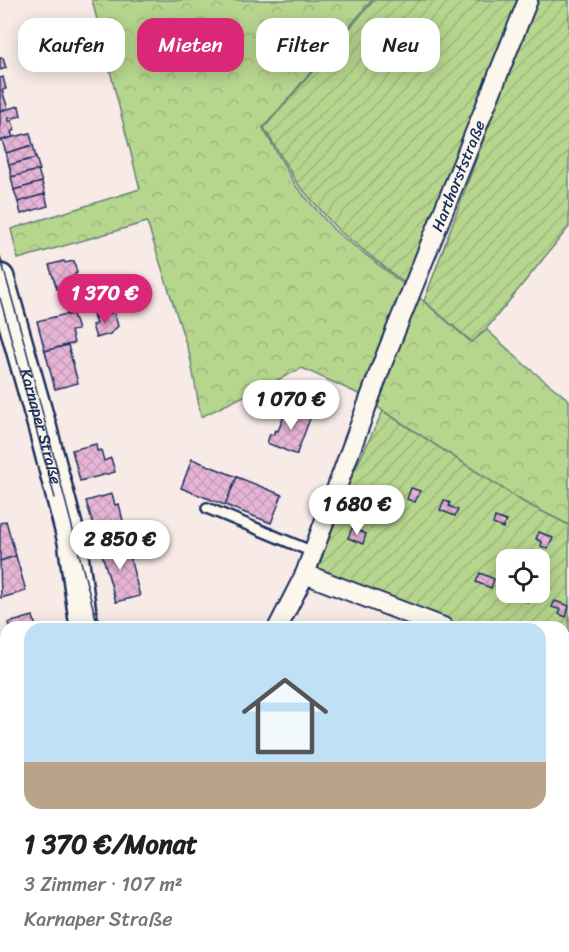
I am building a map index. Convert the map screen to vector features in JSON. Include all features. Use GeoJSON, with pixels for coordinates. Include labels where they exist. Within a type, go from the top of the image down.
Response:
{"type":"FeatureCollection","features":[{"type":"Feature","properties":{"kind":"main road","name":"Karnaper Straße"},"geometry":{"type":"LineString","coordinates":[[0,278],[72,541],[83,621]]}},
{"type":"Feature","properties":{"kind":"main road","name":"Karnaper Straße"},"geometry":{"type":"LineString","coordinates":[[72,541],[80,557],[102,621]]}},
{"type":"Feature","properties":{"kind":"street","name":"Harthorststraße"},"geometry":{"type":"LineString","coordinates":[[281,621],[305,574],[387,351],[528,0]]}},
{"type":"Feature","properties":{"kind":"street"},"geometry":{"type":"LineString","coordinates":[[305,574],[427,621]]}},
{"type":"Feature","properties":{"kind":"lane"},"geometry":{"type":"LineString","coordinates":[[207,508],[313,552]]}},
{"type":"Feature","properties":{"kind":"green space"},"geometry":{"type":"Polygon","coordinates":[[[92,0],[372,0],[349,27],[349,18],[256,18],[256,72],[311,72],[263,128],[296,186],[334,230],[406,286],[471,342],[487,330],[525,365],[569,400],[569,525],[525,503],[361,395],[302,368],[201,417],[190,356],[147,222],[18,259],[11,229],[140,189],[110,72],[125,72],[125,18],[97,18],[92,0]]]}},
{"type":"Feature","properties":{"kind":"green space"},"geometry":{"type":"Polygon","coordinates":[[[374,0],[520,0],[408,286],[337,229],[297,183],[264,128],[312,72],[349,72],[349,29],[374,0]]]}},
{"type":"Feature","properties":{"kind":"green space"},"geometry":{"type":"Polygon","coordinates":[[[535,0],[569,0],[569,227],[487,328],[472,342],[424,301],[535,0]]]}},
{"type":"Feature","properties":{"kind":"green space"},"geometry":{"type":"Polygon","coordinates":[[[383,411],[525,503],[569,525],[569,621],[427,621],[305,574],[383,411]]]}},
{"type":"Feature","properties":{"kind":"building"},"geometry":{"type":"Polygon","coordinates":[[[0,58],[3,58],[6,68],[0,70],[0,58]]]}},
{"type":"Feature","properties":{"kind":"building"},"geometry":{"type":"Polygon","coordinates":[[[3,77],[6,89],[2,90],[8,109],[0,111],[0,78],[3,77]]]}},
{"type":"Feature","properties":{"kind":"building"},"geometry":{"type":"Polygon","coordinates":[[[19,106],[21,116],[8,118],[12,121],[15,130],[11,132],[13,137],[0,141],[0,111],[19,106]]]}},
{"type":"Feature","properties":{"kind":"building"},"geometry":{"type":"Polygon","coordinates":[[[30,133],[33,145],[6,153],[2,140],[30,133]]]}},
{"type":"Feature","properties":{"kind":"building"},"geometry":{"type":"Polygon","coordinates":[[[33,145],[36,158],[9,165],[6,153],[33,145]]]}},
{"type":"Feature","properties":{"kind":"building"},"geometry":{"type":"Polygon","coordinates":[[[36,158],[40,170],[12,177],[9,165],[36,158]]]}},
{"type":"Feature","properties":{"kind":"building"},"geometry":{"type":"Polygon","coordinates":[[[38,170],[42,182],[14,190],[11,177],[38,170]]]}},
{"type":"Feature","properties":{"kind":"building"},"geometry":{"type":"Polygon","coordinates":[[[42,182],[45,194],[18,202],[14,190],[42,182]]]}},
{"type":"Feature","properties":{"kind":"building"},"geometry":{"type":"Polygon","coordinates":[[[45,194],[48,206],[21,214],[18,202],[45,194]]]}},
{"type":"Feature","properties":{"kind":"building"},"geometry":{"type":"Polygon","coordinates":[[[64,261],[65,263],[74,261],[77,284],[68,289],[65,287],[57,289],[49,265],[64,261]]]}},
{"type":"Feature","properties":{"kind":"building"},"geometry":{"type":"Polygon","coordinates":[[[110,289],[114,312],[94,318],[88,294],[110,289]]]}},
{"type":"Feature","properties":{"kind":"building"},"geometry":{"type":"Polygon","coordinates":[[[114,312],[118,326],[110,334],[96,338],[92,325],[96,324],[94,318],[114,312]]]}},
{"type":"Feature","properties":{"kind":"building"},"geometry":{"type":"Polygon","coordinates":[[[73,314],[78,330],[71,331],[74,343],[45,351],[37,321],[73,314]]]}},
{"type":"Feature","properties":{"kind":"building"},"geometry":{"type":"Polygon","coordinates":[[[68,345],[78,383],[55,389],[45,351],[68,345]]]}},
{"type":"Feature","properties":{"kind":"building"},"geometry":{"type":"Polygon","coordinates":[[[288,406],[313,415],[297,455],[267,443],[270,434],[273,435],[275,430],[278,431],[288,406]]]}},
{"type":"Feature","properties":{"kind":"building"},"geometry":{"type":"Polygon","coordinates":[[[96,444],[97,451],[101,450],[104,461],[111,458],[115,472],[80,481],[72,450],[96,444]]]}},
{"type":"Feature","properties":{"kind":"building"},"geometry":{"type":"Polygon","coordinates":[[[192,459],[237,477],[225,505],[181,488],[192,459]]]}},
{"type":"Feature","properties":{"kind":"building"},"geometry":{"type":"Polygon","coordinates":[[[237,477],[282,495],[271,523],[225,505],[237,477]]]}},
{"type":"Feature","properties":{"kind":"building"},"geometry":{"type":"Polygon","coordinates":[[[411,488],[420,491],[415,502],[407,499],[411,488]]]}},
{"type":"Feature","properties":{"kind":"building"},"geometry":{"type":"Polygon","coordinates":[[[112,494],[115,505],[119,504],[125,539],[100,547],[86,501],[112,494]]]}},
{"type":"Feature","properties":{"kind":"building"},"geometry":{"type":"Polygon","coordinates":[[[444,500],[450,503],[449,506],[458,510],[455,516],[440,510],[444,500]]]}},
{"type":"Feature","properties":{"kind":"building"},"geometry":{"type":"Polygon","coordinates":[[[495,517],[506,521],[503,528],[493,524],[495,517]]]}},
{"type":"Feature","properties":{"kind":"building"},"geometry":{"type":"Polygon","coordinates":[[[6,521],[16,556],[0,561],[0,523],[6,521]]]}},
{"type":"Feature","properties":{"kind":"building"},"geometry":{"type":"Polygon","coordinates":[[[352,528],[366,534],[363,544],[348,538],[352,528]]]}},
{"type":"Feature","properties":{"kind":"building"},"geometry":{"type":"Polygon","coordinates":[[[539,532],[553,538],[548,549],[541,546],[542,542],[536,539],[539,532]]]}},
{"type":"Feature","properties":{"kind":"building"},"geometry":{"type":"Polygon","coordinates":[[[125,539],[140,596],[116,602],[100,547],[125,539]]]}},
{"type":"Feature","properties":{"kind":"building"},"geometry":{"type":"Polygon","coordinates":[[[16,556],[26,591],[1,598],[0,561],[16,556]]]}},
{"type":"Feature","properties":{"kind":"building"},"geometry":{"type":"Polygon","coordinates":[[[480,573],[494,579],[491,588],[476,582],[480,573]]]}},
{"type":"Feature","properties":{"kind":"building"},"geometry":{"type":"Polygon","coordinates":[[[555,601],[569,606],[566,617],[559,614],[561,610],[552,607],[555,601]]]}},
{"type":"Feature","properties":{"kind":"building"},"geometry":{"type":"Polygon","coordinates":[[[33,616],[34,621],[15,621],[33,616]]]}},
{"type":"Feature","properties":{"kind":"tram line"},"geometry":{"type":"LineString","coordinates":[[0,256],[96,621]]}},
{"type":"Feature","properties":{"kind":"tram line"},"geometry":{"type":"LineString","coordinates":[[0,298],[55,498]]}}]}
